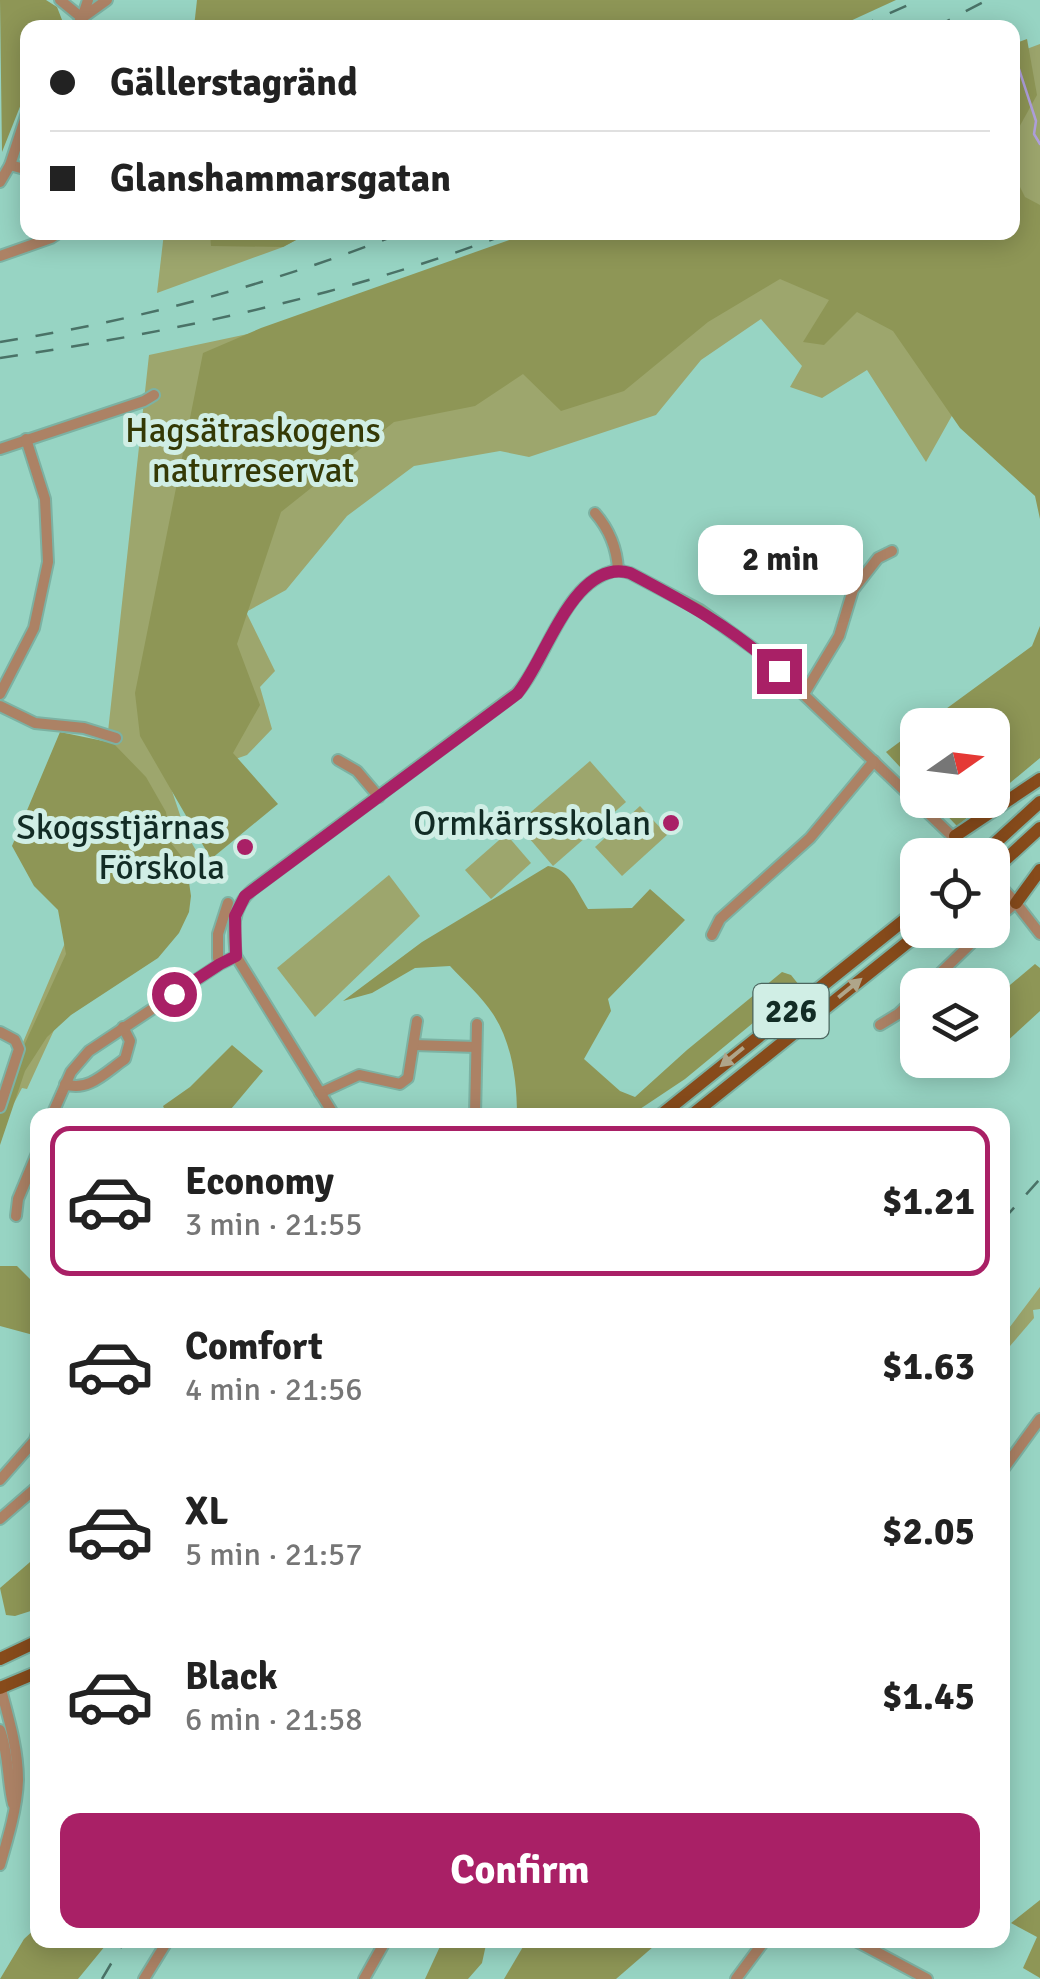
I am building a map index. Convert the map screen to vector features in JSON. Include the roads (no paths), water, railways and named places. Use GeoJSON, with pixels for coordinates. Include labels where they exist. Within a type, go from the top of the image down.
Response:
{"type":"FeatureCollection","features":[{"type":"Feature","properties":{"kind":"main road"},"geometry":{"type":"LineString","coordinates":[[954,836],[1040,778]]}},
{"type":"Feature","properties":{"kind":"main road"},"geometry":{"type":"LineString","coordinates":[[1001,838],[1040,802]]}},
{"type":"Feature","properties":{"kind":"main road"},"geometry":{"type":"LineString","coordinates":[[1010,855],[1040,828]]}},
{"type":"Feature","properties":{"kind":"main road"},"geometry":{"type":"LineString","coordinates":[[1016,903],[1040,870]]}},
{"type":"Feature","properties":{"kind":"main road","name":"226"},"geometry":{"type":"LineString","coordinates":[[669,1108],[900,923]]}},
{"type":"Feature","properties":{"kind":"main road","name":"226"},"geometry":{"type":"LineString","coordinates":[[701,1108],[901,948]]}},
{"type":"Feature","properties":{"kind":"main road"},"geometry":{"type":"LineString","coordinates":[[0,1658],[30,1645]]}},
{"type":"Feature","properties":{"kind":"main road"},"geometry":{"type":"LineString","coordinates":[[0,1688],[30,1675]]}},
{"type":"Feature","properties":{"kind":"street"},"geometry":{"type":"LineString","coordinates":[[60,0],[77,20]]}},
{"type":"Feature","properties":{"kind":"street"},"geometry":{"type":"LineString","coordinates":[[83,20],[107,0]]}},
{"type":"Feature","properties":{"kind":"street"},"geometry":{"type":"LineString","coordinates":[[0,182],[20,134]]}},
{"type":"Feature","properties":{"kind":"street"},"geometry":{"type":"LineString","coordinates":[[10,165],[20,168]]}},
{"type":"Feature","properties":{"kind":"street"},"geometry":{"type":"LineString","coordinates":[[0,256],[45,240]]}},
{"type":"Feature","properties":{"kind":"street"},"geometry":{"type":"LineString","coordinates":[[0,449],[154,395]]}},
{"type":"Feature","properties":{"kind":"street"},"geometry":{"type":"LineString","coordinates":[[0,694],[34,628],[48,562],[46,499],[26,439]]}},
{"type":"Feature","properties":{"kind":"street"},"geometry":{"type":"LineString","coordinates":[[594,513],[608,531],[618,570]]}},
{"type":"Feature","properties":{"kind":"street"},"geometry":{"type":"LineString","coordinates":[[804,694],[843,628],[853,590],[878,558],[892,550]]}},
{"type":"Feature","properties":{"kind":"street"},"geometry":{"type":"LineString","coordinates":[[330,1108],[236,956],[235,916],[245,896],[517,694],[530,677],[560,617],[597,578],[612,570],[644,580],[728,628],[760,653],[954,836]]}},
{"type":"Feature","properties":{"kind":"street"},"geometry":{"type":"LineString","coordinates":[[0,706],[35,723],[84,728],[116,738]]}},
{"type":"Feature","properties":{"kind":"street"},"geometry":{"type":"LineString","coordinates":[[338,760],[356,771],[379,797]]}},
{"type":"Feature","properties":{"kind":"street"},"geometry":{"type":"LineString","coordinates":[[712,935],[720,919],[810,838],[874,761]]}},
{"type":"Feature","properties":{"kind":"street"},"geometry":{"type":"LineString","coordinates":[[1010,896],[1040,934]]}},
{"type":"Feature","properties":{"kind":"street"},"geometry":{"type":"LineString","coordinates":[[218,958],[218,934],[228,902]]}},
{"type":"Feature","properties":{"kind":"street"},"geometry":{"type":"LineString","coordinates":[[1010,908],[1016,903]]}},
{"type":"Feature","properties":{"kind":"street"},"geometry":{"type":"LineString","coordinates":[[946,968],[966,948]]}},
{"type":"Feature","properties":{"kind":"street"},"geometry":{"type":"LineString","coordinates":[[55,1108],[80,1060],[124,1027],[236,956]]}},
{"type":"Feature","properties":{"kind":"street"},"geometry":{"type":"LineString","coordinates":[[880,1025],[900,1012]]}},
{"type":"Feature","properties":{"kind":"street"},"geometry":{"type":"LineString","coordinates":[[320,1092],[360,1075],[405,1082],[417,1021]]}},
{"type":"Feature","properties":{"kind":"street"},"geometry":{"type":"LineString","coordinates":[[475,1108],[477,1024]]}},
{"type":"Feature","properties":{"kind":"street"},"geometry":{"type":"LineString","coordinates":[[65,1084],[85,1086],[125,1059],[130,1040],[124,1027]]}},
{"type":"Feature","properties":{"kind":"street"},"geometry":{"type":"LineString","coordinates":[[0,1033],[16,1040],[20,1049],[0,1107]]}},
{"type":"Feature","properties":{"kind":"street"},"geometry":{"type":"LineString","coordinates":[[414,1045],[476,1047]]}},
{"type":"Feature","properties":{"kind":"street"},"geometry":{"type":"LineString","coordinates":[[16,1216],[18,1199],[30,1170]]}},
{"type":"Feature","properties":{"kind":"street"},"geometry":{"type":"LineString","coordinates":[[1010,1460],[1040,1419]]}},
{"type":"Feature","properties":{"kind":"street"},"geometry":{"type":"LineString","coordinates":[[0,1480],[30,1448]]}},
{"type":"Feature","properties":{"kind":"street"},"geometry":{"type":"LineString","coordinates":[[0,1519],[30,1493]]}},
{"type":"Feature","properties":{"kind":"street"},"geometry":{"type":"LineString","coordinates":[[0,1688],[18,1784],[0,1865]]}},
{"type":"Feature","properties":{"kind":"street"},"geometry":{"type":"LineString","coordinates":[[0,1730],[14,1810]]}},
{"type":"Feature","properties":{"kind":"street"},"geometry":{"type":"LineString","coordinates":[[144,1979],[163,1948]]}},
{"type":"Feature","properties":{"kind":"street"},"geometry":{"type":"LineString","coordinates":[[364,1979],[381,1948]]}},
{"type":"Feature","properties":{"kind":"street"},"geometry":{"type":"LineString","coordinates":[[736,1979],[760,1948]]}},
{"type":"Feature","properties":{"kind":"street"},"geometry":{"type":"LineString","coordinates":[[869,1948],[927,1979]]}},
{"type":"Feature","properties":{"kind":"waterway"},"geometry":{"type":"LineString","coordinates":[[1020,72],[1036,121],[1034,134],[1040,144]]}},
{"type":"Feature","properties":{"kind":"railway"},"geometry":{"type":"LineString","coordinates":[[875,20],[919,0]]}},
{"type":"Feature","properties":{"kind":"railway"},"geometry":{"type":"LineString","coordinates":[[949,20],[987,0]]}},
{"type":"Feature","properties":{"kind":"railway"},"geometry":{"type":"LineString","coordinates":[[0,342],[103,323],[205,298],[382,240]]}},
{"type":"Feature","properties":{"kind":"railway"},"geometry":{"type":"LineString","coordinates":[[0,358],[260,309],[387,275],[489,240]]}},
{"type":"Feature","properties":{"kind":"railway"},"geometry":{"type":"LineString","coordinates":[[1010,1212],[1040,1179]]}},
{"type":"Feature","properties":{"kind":"railway"},"geometry":{"type":"LineString","coordinates":[[102,1979],[120,1948]]}},
{"type":"Feature","properties":{"kind":"place","name":"Ormkärrsskolan"},"geometry":{"type":"Point","coordinates":[671,823]}},
{"type":"Feature","properties":{"kind":"place","name":"Skogsstjärnas Förskola"},"geometry":{"type":"Point","coordinates":[245,847]}},
{"type":"Feature","properties":{"kind":"park label","name":"Hagsätraskogens naturreservat"},"geometry":{"type":"Point","coordinates":[253,450]}}]}
